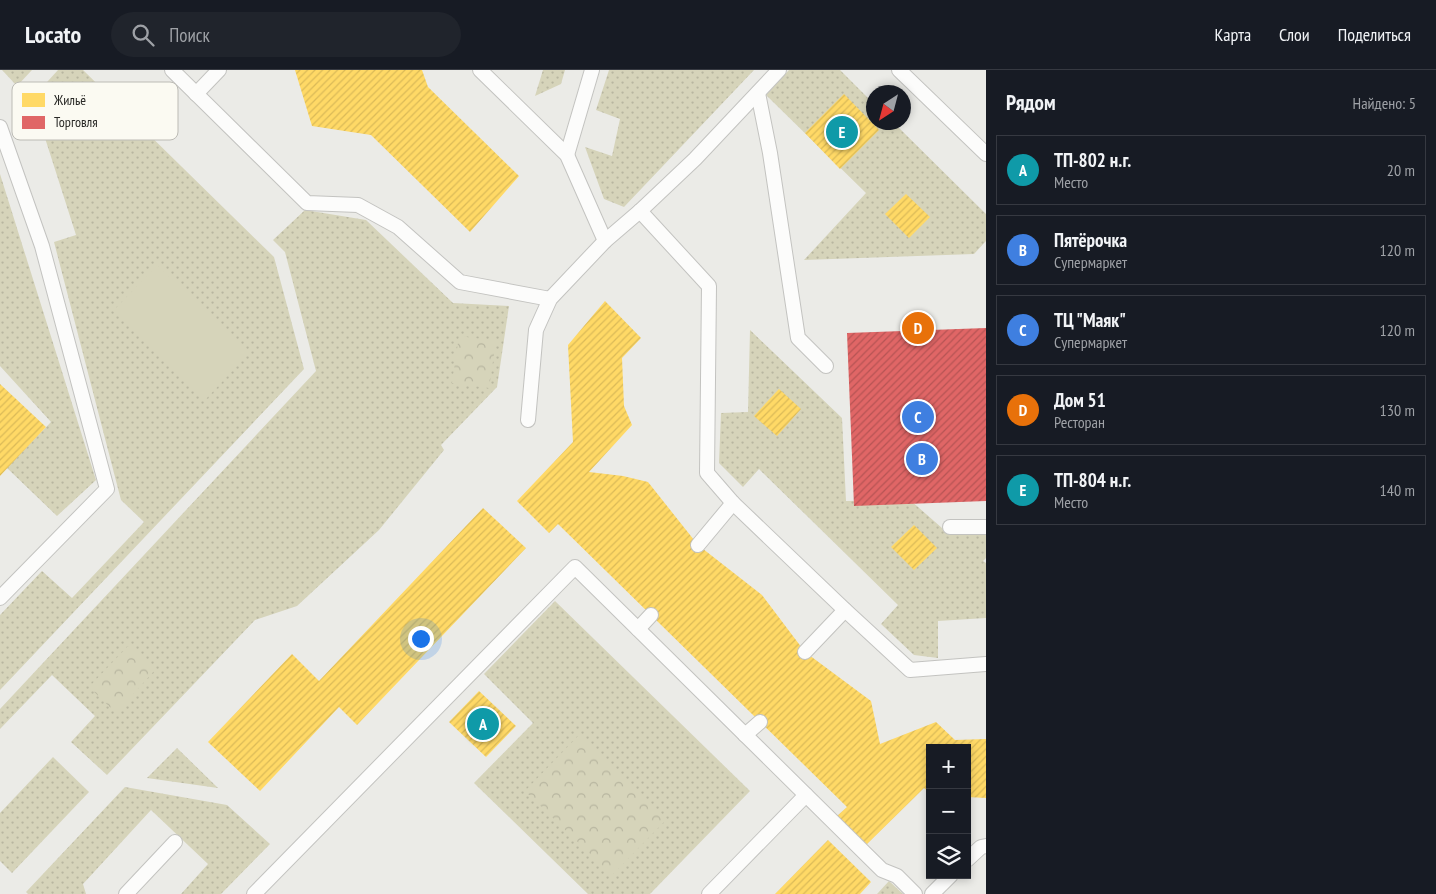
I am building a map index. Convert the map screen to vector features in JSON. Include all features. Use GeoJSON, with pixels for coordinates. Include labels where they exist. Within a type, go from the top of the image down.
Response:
{"type":"FeatureCollection","features":[{"type":"Feature","properties":{"kind":"lane"},"geometry":{"type":"LineString","coordinates":[[172,70],[307,203],[358,205],[398,227],[460,282],[550,299]]}},
{"type":"Feature","properties":{"kind":"lane"},"geometry":{"type":"LineString","coordinates":[[196,94],[219,70]]}},
{"type":"Feature","properties":{"kind":"lane"},"geometry":{"type":"LineString","coordinates":[[480,70],[567,155],[605,241]]}},
{"type":"Feature","properties":{"kind":"lane"},"geometry":{"type":"LineString","coordinates":[[567,155],[592,70]]}},
{"type":"Feature","properties":{"kind":"lane"},"geometry":{"type":"LineString","coordinates":[[528,420],[536,330],[550,299],[605,241],[695,159],[779,70]]}},
{"type":"Feature","properties":{"kind":"lane"},"geometry":{"type":"LineString","coordinates":[[899,70],[986,154]]}},
{"type":"Feature","properties":{"kind":"lane"},"geometry":{"type":"LineString","coordinates":[[758,93],[770,153],[798,338],[826,366]]}},
{"type":"Feature","properties":{"kind":"lane"},"geometry":{"type":"LineString","coordinates":[[0,127],[42,246],[108,489],[0,598]]}},
{"type":"Feature","properties":{"kind":"lane"},"geometry":{"type":"LineString","coordinates":[[640,211],[708,286],[707,473],[733,503],[910,670],[986,664]]}},
{"type":"Feature","properties":{"kind":"lane"},"geometry":{"type":"LineString","coordinates":[[698,545],[733,503]]}},
{"type":"Feature","properties":{"kind":"lane"},"geometry":{"type":"LineString","coordinates":[[950,527],[986,527]]}},
{"type":"Feature","properties":{"kind":"lane"},"geometry":{"type":"LineString","coordinates":[[254,894],[575,567],[882,870],[897,876],[916,894]]}},
{"type":"Feature","properties":{"kind":"lane"},"geometry":{"type":"LineString","coordinates":[[805,652],[845,610]]}},
{"type":"Feature","properties":{"kind":"lane"},"geometry":{"type":"LineString","coordinates":[[638,629],[651,615]]}},
{"type":"Feature","properties":{"kind":"lane"},"geometry":{"type":"LineString","coordinates":[[745,735],[760,722]]}},
{"type":"Feature","properties":{"kind":"lane"},"geometry":{"type":"LineString","coordinates":[[709,894],[806,795]]}},
{"type":"Feature","properties":{"kind":"lane"},"geometry":{"type":"LineString","coordinates":[[126,894],[175,842]]}},
{"type":"Feature","properties":{"kind":"lane"},"geometry":{"type":"LineString","coordinates":[[971,856],[981,847],[986,846]]}},
{"type":"Feature","properties":{"kind":"lane"},"geometry":{"type":"LineString","coordinates":[[932,894],[947,879]]}},
{"type":"Feature","properties":{"kind":"green space"},"geometry":{"type":"Polygon","coordinates":[[[2,70],[32,70],[21,82],[13,82],[2,70]]]}},
{"type":"Feature","properties":{"kind":"green space"},"geometry":{"type":"Polygon","coordinates":[[[58,70],[83,70],[95,82],[47,82],[58,70]]]}},
{"type":"Feature","properties":{"kind":"green space"},"geometry":{"type":"Polygon","coordinates":[[[543,70],[565,70],[561,84],[535,96],[543,70]]]}},
{"type":"Feature","properties":{"kind":"green space"},"geometry":{"type":"Polygon","coordinates":[[[609,70],[754,70],[624,207],[604,199],[585,147],[612,156],[620,119],[596,110],[609,70]]]}},
{"type":"Feature","properties":{"kind":"green space"},"geometry":{"type":"Polygon","coordinates":[[[789,70],[840,70],[866,96],[866,130],[901,130],[986,214],[986,241],[974,254],[804,260],[866,193],[766,95],[789,70]]]}},
{"type":"Feature","properties":{"kind":"green space"},"geometry":{"type":"Polygon","coordinates":[[[46,140],[154,140],[274,257],[304,369],[0,690],[0,615],[42,571],[72,598],[144,522],[121,500],[54,242],[76,235],[46,140]]]}},
{"type":"Feature","properties":{"kind":"green space"},"geometry":{"type":"Polygon","coordinates":[[[0,174],[96,480],[57,516],[7,468],[51,422],[0,366],[0,174]]]}},
{"type":"Feature","properties":{"kind":"green space"},"geometry":{"type":"Polygon","coordinates":[[[305,210],[366,220],[453,303],[509,306],[497,387],[441,445],[444,450],[379,530],[297,606],[255,620],[107,775],[71,742],[95,716],[52,675],[0,729],[0,709],[316,371],[285,252],[273,240],[305,210]]]}},
{"type":"Feature","properties":{"kind":"green space"},"geometry":{"type":"Polygon","coordinates":[[[157,265],[250,352],[206,399],[113,311],[157,265]]]}},
{"type":"Feature","properties":{"kind":"green space"},"geometry":{"type":"Polygon","coordinates":[[[750,330],[842,418],[846,501],[910,500],[950,535],[986,534],[986,558],[983,561],[986,563],[986,618],[938,621],[938,658],[914,655],[881,624],[898,605],[759,469],[743,487],[719,463],[721,413],[748,412],[750,330]]]}},
{"type":"Feature","properties":{"kind":"green space"},"geometry":{"type":"Polygon","coordinates":[[[459,336],[496,341],[489,388],[452,383],[459,336]]]}},
{"type":"Feature","properties":{"kind":"green space"},"geometry":{"type":"Polygon","coordinates":[[[555,601],[750,791],[650,894],[588,894],[474,783],[533,723],[484,674],[555,601]]]}},
{"type":"Feature","properties":{"kind":"green space"},"geometry":{"type":"Polygon","coordinates":[[[128,646],[155,670],[116,713],[89,687],[128,646]]]}},
{"type":"Feature","properties":{"kind":"green space"},"geometry":{"type":"Polygon","coordinates":[[[579,735],[667,819],[612,875],[525,791],[579,735]]]}},
{"type":"Feature","properties":{"kind":"green space"},"geometry":{"type":"Polygon","coordinates":[[[177,748],[218,788],[147,778],[177,748]]]}},
{"type":"Feature","properties":{"kind":"green space"},"geometry":{"type":"Polygon","coordinates":[[[53,757],[89,792],[12,873],[0,861],[0,813],[53,757]]]}},
{"type":"Feature","properties":{"kind":"green space"},"geometry":{"type":"Polygon","coordinates":[[[125,787],[227,805],[270,844],[221,894],[181,894],[208,864],[151,810],[83,884],[86,894],[28,894],[26,892],[125,787]]]}},
{"type":"Feature","properties":{"kind":"green space"},"geometry":{"type":"Polygon","coordinates":[[[889,881],[903,894],[877,894],[889,881]]]}},
{"type":"Feature","properties":{"kind":"building: Жильё"},"geometry":{"type":"Polygon","coordinates":[[[295,70],[422,70],[428,87],[519,176],[470,232],[371,135],[312,126],[295,70]]]}},
{"type":"Feature","properties":{"kind":"building: Жильё"},"geometry":{"type":"Polygon","coordinates":[[[844,94],[866,117],[866,130],[879,130],[840,169],[805,133],[844,94]]]}},
{"type":"Feature","properties":{"kind":"building: Жильё"},"geometry":{"type":"Polygon","coordinates":[[[906,194],[930,217],[909,238],[885,214],[906,194]]]}},
{"type":"Feature","properties":{"kind":"building: Жильё"},"geometry":{"type":"Polygon","coordinates":[[[605,301],[641,338],[622,358],[624,406],[632,425],[589,472],[623,476],[648,482],[698,545],[762,595],[805,652],[871,701],[880,744],[936,722],[955,740],[986,739],[986,798],[971,797],[971,744],[926,744],[926,790],[924,788],[865,846],[836,817],[847,807],[558,524],[549,533],[517,501],[573,442],[568,345],[605,301]]]}},
{"type":"Feature","properties":{"kind":"building: Жильё"},"geometry":{"type":"Polygon","coordinates":[[[0,384],[46,427],[0,476],[0,384]]]}},
{"type":"Feature","properties":{"kind":"building: Жильё"},"geometry":{"type":"Polygon","coordinates":[[[779,389],[801,409],[777,436],[754,416],[779,389]]]}},
{"type":"Feature","properties":{"kind":"building: Жильё"},"geometry":{"type":"Polygon","coordinates":[[[483,508],[526,548],[357,725],[339,707],[260,791],[208,742],[292,654],[319,681],[483,508]]]}},
{"type":"Feature","properties":{"kind":"building: Жильё"},"geometry":{"type":"Polygon","coordinates":[[[914,525],[937,548],[914,570],[891,547],[914,525]]]}},
{"type":"Feature","properties":{"kind":"building: Жильё"},"geometry":{"type":"Polygon","coordinates":[[[479,691],[516,726],[486,757],[449,722],[479,691]]]}},
{"type":"Feature","properties":{"kind":"building: Жильё"},"geometry":{"type":"Polygon","coordinates":[[[828,840],[871,882],[860,894],[775,894],[828,840]]]}},
{"type":"Feature","properties":{"kind":"building: Торговля"},"geometry":{"type":"Polygon","coordinates":[[[986,328],[986,501],[854,506],[847,333],[986,328]]]}},
{"type":"Feature","properties":{"kind":"place","name":"ТП-804 н.г."},"geometry":{"type":"Point","coordinates":[842,132]}},
{"type":"Feature","properties":{"kind":"place","name":"Дом 51"},"geometry":{"type":"Point","coordinates":[918,328]}},
{"type":"Feature","properties":{"kind":"place","name":"ТЦ \"Маяк\""},"geometry":{"type":"Point","coordinates":[918,417]}},
{"type":"Feature","properties":{"kind":"place","name":"Пятёрочка"},"geometry":{"type":"Point","coordinates":[922,459]}},
{"type":"Feature","properties":{"kind":"place","name":"ТП-802 н.г."},"geometry":{"type":"Point","coordinates":[483,724]}}]}
